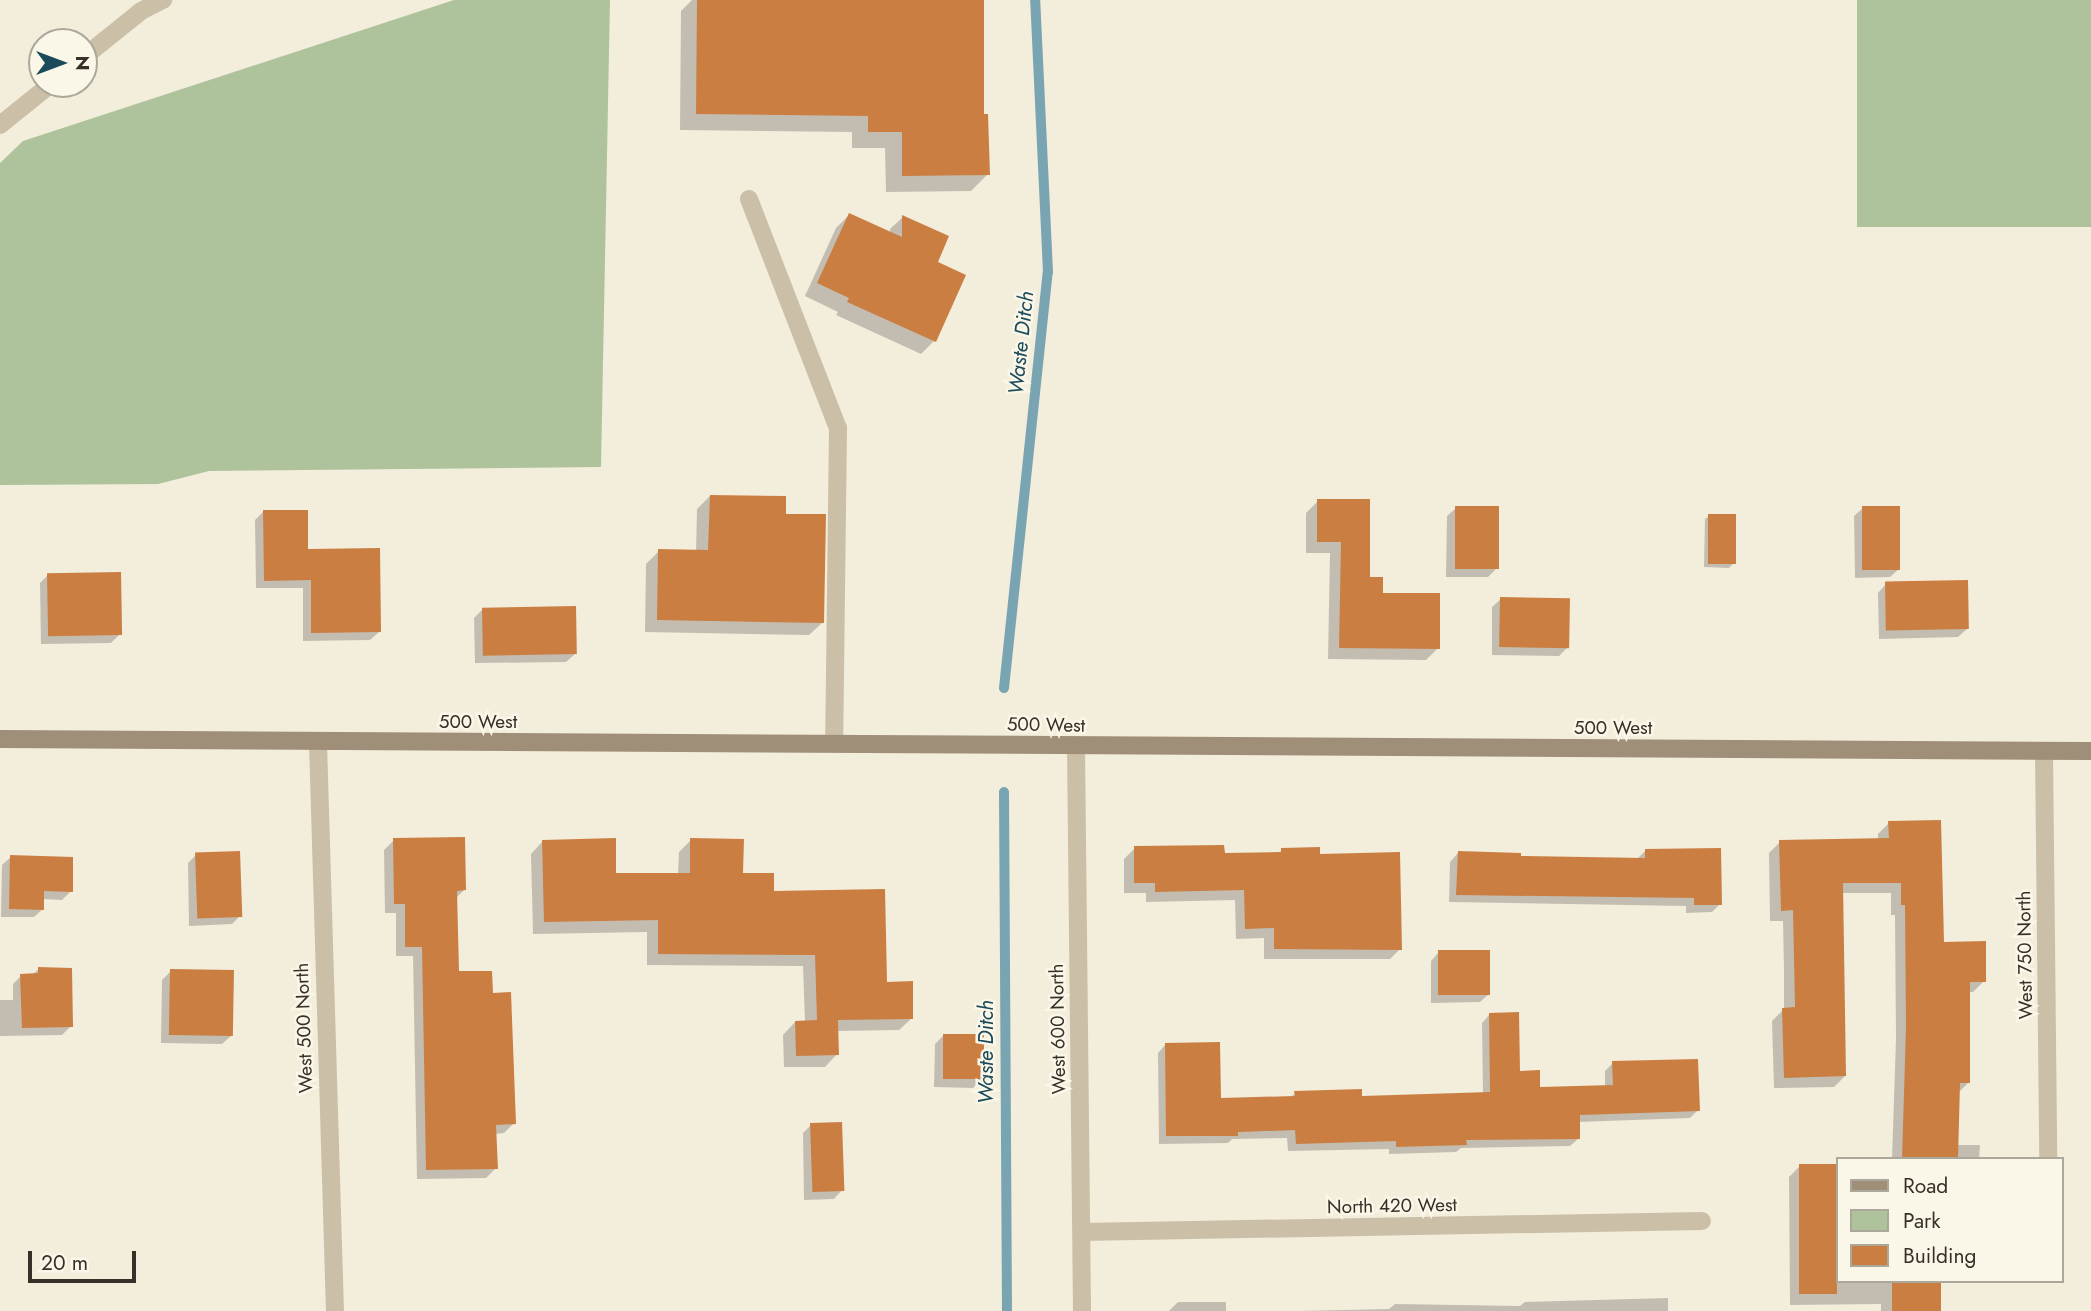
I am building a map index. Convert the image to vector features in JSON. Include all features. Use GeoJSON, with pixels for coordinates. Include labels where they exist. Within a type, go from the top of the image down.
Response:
{"type":"FeatureCollection","features":[{"type":"Feature","properties":{"kind":"main road","name":"500 West"},"geometry":{"type":"LineString","coordinates":[[0,739],[318,743],[834,743],[1076,747],[2091,751]]}},
{"type":"Feature","properties":{"kind":"street"},"geometry":{"type":"LineString","coordinates":[[98,46],[141,11],[163,0]]}},
{"type":"Feature","properties":{"kind":"street"},"geometry":{"type":"LineString","coordinates":[[0,125],[34,98]]}},
{"type":"Feature","properties":{"kind":"street"},"geometry":{"type":"LineString","coordinates":[[749,199],[838,428],[834,743]]}},
{"type":"Feature","properties":{"kind":"street","name":"West 500 North"},"geometry":{"type":"LineString","coordinates":[[318,743],[335,1311]]}},
{"type":"Feature","properties":{"kind":"street","name":"West 600 North"},"geometry":{"type":"LineString","coordinates":[[1076,747],[1082,1311]]}},
{"type":"Feature","properties":{"kind":"street","name":"West 750 North"},"geometry":{"type":"LineString","coordinates":[[2044,751],[2048,1157]]}},
{"type":"Feature","properties":{"kind":"street","name":"North 420 West"},"geometry":{"type":"LineString","coordinates":[[1082,1232],[1702,1221]]}},
{"type":"Feature","properties":{"kind":"green space"},"geometry":{"type":"Polygon","coordinates":[[[454,0],[610,0],[601,467],[209,471],[158,484],[0,485],[0,163],[23,141],[454,0]]]}},
{"type":"Feature","properties":{"kind":"green space"},"geometry":{"type":"Polygon","coordinates":[[[1857,0],[2091,0],[2091,227],[1857,227],[1857,0]]]}},
{"type":"Feature","properties":{"kind":"building"},"geometry":{"type":"Polygon","coordinates":[[[697,0],[984,0],[984,114],[988,114],[990,175],[902,176],[902,132],[868,132],[868,116],[696,114],[697,0]]]}},
{"type":"Feature","properties":{"kind":"building"},"geometry":{"type":"Polygon","coordinates":[[[849,213],[902,237],[902,215],[949,236],[938,262],[966,275],[936,342],[847,302],[849,298],[817,283],[849,213]]]}},
{"type":"Feature","properties":{"kind":"building"},"geometry":{"type":"Polygon","coordinates":[[[710,495],[786,496],[786,514],[826,514],[824,623],[657,620],[658,549],[708,550],[710,495]]]}},
{"type":"Feature","properties":{"kind":"building"},"geometry":{"type":"Polygon","coordinates":[[[1317,499],[1370,499],[1370,577],[1383,577],[1383,593],[1440,593],[1440,649],[1339,648],[1341,542],[1317,542],[1317,499]]]}},
{"type":"Feature","properties":{"kind":"building"},"geometry":{"type":"Polygon","coordinates":[[[1455,506],[1499,506],[1499,569],[1455,569],[1455,506]]]}},
{"type":"Feature","properties":{"kind":"building"},"geometry":{"type":"Polygon","coordinates":[[[1862,506],[1900,506],[1900,570],[1862,570],[1862,506]]]}},
{"type":"Feature","properties":{"kind":"building"},"geometry":{"type":"Polygon","coordinates":[[[263,510],[308,510],[308,549],[380,548],[381,632],[311,633],[311,580],[264,581],[263,510]]]}},
{"type":"Feature","properties":{"kind":"building"},"geometry":{"type":"Polygon","coordinates":[[[1708,514],[1736,514],[1736,564],[1708,564],[1708,514]]]}},
{"type":"Feature","properties":{"kind":"building"},"geometry":{"type":"Polygon","coordinates":[[[121,572],[122,635],[48,636],[47,573],[121,572]]]}},
{"type":"Feature","properties":{"kind":"building"},"geometry":{"type":"Polygon","coordinates":[[[1968,580],[1969,629],[1886,630],[1885,581],[1968,580]]]}},
{"type":"Feature","properties":{"kind":"building"},"geometry":{"type":"Polygon","coordinates":[[[1500,597],[1570,598],[1569,648],[1499,647],[1500,597]]]}},
{"type":"Feature","properties":{"kind":"building"},"geometry":{"type":"Polygon","coordinates":[[[576,606],[577,654],[483,656],[482,608],[576,606]]]}},
{"type":"Feature","properties":{"kind":"building"},"geometry":{"type":"Polygon","coordinates":[[[1941,820],[1944,942],[1986,941],[1986,982],[1970,982],[1970,1083],[1960,1083],[1958,1157],[1902,1157],[1906,1027],[1905,905],[1901,905],[1901,883],[1843,883],[1846,1076],[1784,1078],[1782,1008],[1795,1007],[1793,910],[1781,911],[1779,840],[1889,838],[1888,821],[1941,820]]]}},
{"type":"Feature","properties":{"kind":"building"},"geometry":{"type":"Polygon","coordinates":[[[465,837],[466,890],[457,891],[459,971],[492,971],[493,993],[511,992],[516,1124],[496,1125],[498,1169],[426,1170],[422,947],[405,947],[405,904],[394,904],[393,838],[465,837]]]}},
{"type":"Feature","properties":{"kind":"building"},"geometry":{"type":"Polygon","coordinates":[[[616,838],[616,873],[690,873],[690,838],[744,839],[743,873],[774,873],[774,891],[885,889],[887,982],[913,981],[913,1019],[838,1020],[839,1055],[796,1056],[795,1021],[817,1020],[815,955],[658,954],[658,920],[544,922],[542,840],[616,838]]]}},
{"type":"Feature","properties":{"kind":"building"},"geometry":{"type":"Polygon","coordinates":[[[1224,845],[1225,853],[1281,852],[1281,848],[1320,847],[1320,854],[1400,852],[1402,950],[1274,949],[1274,928],[1245,929],[1244,890],[1155,892],[1155,883],[1134,883],[1134,846],[1224,845]]]}},
{"type":"Feature","properties":{"kind":"building"},"geometry":{"type":"Polygon","coordinates":[[[1721,848],[1722,905],[1694,905],[1694,898],[1456,895],[1458,851],[1521,853],[1521,856],[1645,858],[1645,849],[1721,848]]]}},
{"type":"Feature","properties":{"kind":"building"},"geometry":{"type":"Polygon","coordinates":[[[240,851],[242,917],[197,919],[195,853],[240,851]]]}},
{"type":"Feature","properties":{"kind":"building"},"geometry":{"type":"Polygon","coordinates":[[[10,855],[73,857],[73,892],[44,891],[44,910],[9,909],[10,855]]]}},
{"type":"Feature","properties":{"kind":"building"},"geometry":{"type":"Polygon","coordinates":[[[1438,950],[1490,950],[1490,995],[1438,995],[1438,950]]]}},
{"type":"Feature","properties":{"kind":"building"},"geometry":{"type":"Polygon","coordinates":[[[38,967],[72,968],[73,1027],[22,1028],[20,974],[38,973],[38,967]]]}},
{"type":"Feature","properties":{"kind":"building"},"geometry":{"type":"Polygon","coordinates":[[[170,969],[234,970],[233,1036],[169,1035],[170,969]]]}},
{"type":"Feature","properties":{"kind":"building"},"geometry":{"type":"Polygon","coordinates":[[[1519,1012],[1520,1071],[1540,1070],[1540,1087],[1613,1085],[1612,1061],[1698,1059],[1700,1111],[1580,1115],[1580,1139],[1466,1140],[1467,1145],[1396,1147],[1396,1141],[1296,1144],[1295,1130],[1238,1132],[1238,1136],[1166,1136],[1165,1043],[1220,1042],[1221,1098],[1295,1096],[1294,1091],[1362,1089],[1362,1096],[1490,1092],[1489,1013],[1519,1012]]]}},
{"type":"Feature","properties":{"kind":"building"},"geometry":{"type":"Polygon","coordinates":[[[943,1034],[984,1034],[984,1079],[943,1079],[943,1034]]]}},
{"type":"Feature","properties":{"kind":"building"},"geometry":{"type":"Polygon","coordinates":[[[842,1122],[844,1191],[812,1192],[810,1123],[842,1122]]]}},
{"type":"Feature","properties":{"kind":"building"},"geometry":{"type":"Polygon","coordinates":[[[1799,1164],[1836,1164],[1837,1294],[1799,1294],[1799,1164]]]}},
{"type":"Feature","properties":{"kind":"building"},"geometry":{"type":"Polygon","coordinates":[[[1892,1283],[1941,1283],[1941,1311],[1892,1311],[1892,1283]]]}},
{"type":"Feature","properties":{"kind":"waterway","name":"Waste Ditch"},"geometry":{"type":"LineString","coordinates":[[1004,688],[1048,272],[1035,0]]}},
{"type":"Feature","properties":{"kind":"waterway","name":"Waste Ditch"},"geometry":{"type":"LineString","coordinates":[[1004,792],[1007,1311]]}}]}
